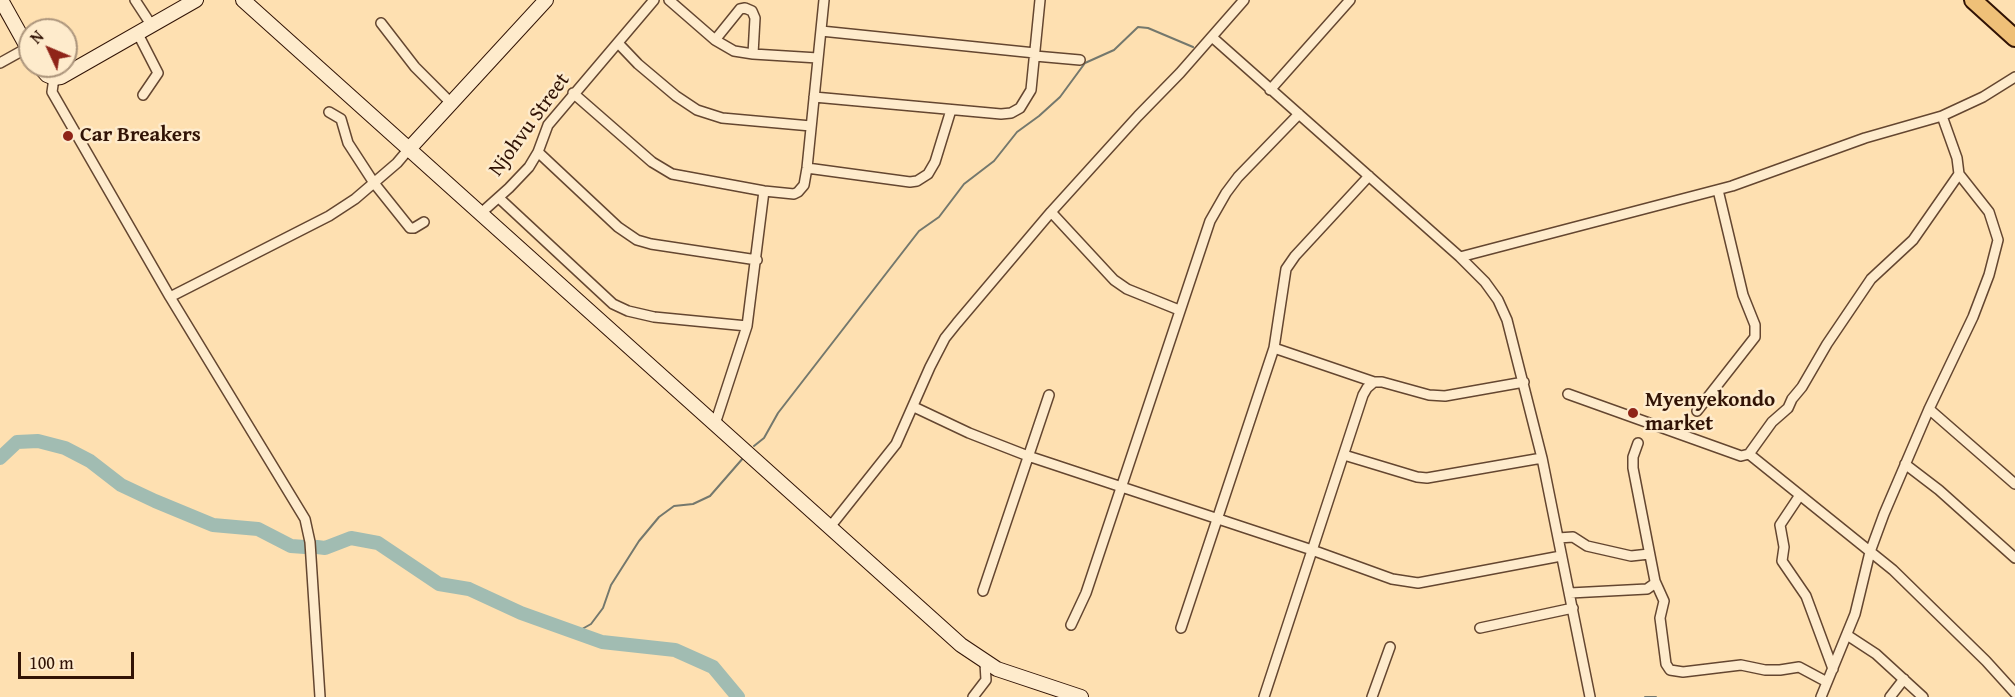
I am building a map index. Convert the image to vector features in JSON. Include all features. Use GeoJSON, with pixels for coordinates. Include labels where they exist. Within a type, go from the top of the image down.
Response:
{"type":"FeatureCollection","features":[{"type":"Feature","properties":{"kind":"highway"},"geometry":{"type":"LineString","coordinates":[[1973,0],[2013,32]]}},
{"type":"Feature","properties":{"kind":"street"},"geometry":{"type":"LineString","coordinates":[[1,0],[18,30]]}},
{"type":"Feature","properties":{"kind":"street"},"geometry":{"type":"LineString","coordinates":[[135,0],[152,26]]}},
{"type":"Feature","properties":{"kind":"street"},"geometry":{"type":"LineString","coordinates":[[78,67],[196,0]]}},
{"type":"Feature","properties":{"kind":"street"},"geometry":{"type":"LineString","coordinates":[[243,0],[961,645],[986,663],[1008,674],[1081,697]]}},
{"type":"Feature","properties":{"kind":"street"},"geometry":{"type":"LineString","coordinates":[[170,297],[329,216],[355,199],[408,150],[546,0]]}},
{"type":"Feature","properties":{"kind":"street","name":"Njohvu Street"},"geometry":{"type":"LineString","coordinates":[[480,214],[499,198],[529,166],[538,152],[548,126],[573,93],[654,0]]}},
{"type":"Feature","properties":{"kind":"street"},"geometry":{"type":"LineString","coordinates":[[669,0],[715,40],[734,51],[818,58]]}},
{"type":"Feature","properties":{"kind":"street"},"geometry":{"type":"LineString","coordinates":[[573,93],[662,169],[682,177],[794,194],[804,185],[807,168],[824,0]]}},
{"type":"Feature","properties":{"kind":"street"},"geometry":{"type":"LineString","coordinates":[[814,97],[1001,114],[1020,108],[1031,90],[1040,0]]}},
{"type":"Feature","properties":{"kind":"street"},"geometry":{"type":"LineString","coordinates":[[830,527],[891,451],[945,338],[1051,212],[1244,0]]}},
{"type":"Feature","properties":{"kind":"street"},"geometry":{"type":"LineString","coordinates":[[1270,90],[1350,0]]}},
{"type":"Feature","properties":{"kind":"street"},"geometry":{"type":"LineString","coordinates":[[715,40],[740,9],[744,8],[752,11],[755,18],[753,54]]}},
{"type":"Feature","properties":{"kind":"street"},"geometry":{"type":"LineString","coordinates":[[381,23],[415,67],[452,104]]}},
{"type":"Feature","properties":{"kind":"street"},"geometry":{"type":"LineString","coordinates":[[821,31],[1080,60]]}},
{"type":"Feature","properties":{"kind":"street"},"geometry":{"type":"LineString","coordinates":[[138,33],[158,73],[143,95]]}},
{"type":"Feature","properties":{"kind":"street"},"geometry":{"type":"LineString","coordinates":[[1212,37],[1460,257],[1485,282],[1498,300],[1507,320],[1542,458],[1590,697]]}},
{"type":"Feature","properties":{"kind":"street"},"geometry":{"type":"LineString","coordinates":[[618,43],[668,90],[686,104],[704,113],[722,118],[811,126]]}},
{"type":"Feature","properties":{"kind":"street"},"geometry":{"type":"LineString","coordinates":[[0,63],[18,55]]}},
{"type":"Feature","properties":{"kind":"street"},"geometry":{"type":"LineString","coordinates":[[1460,257],[1718,190],[1865,138],[1942,116],[1983,97],[2015,77]]}},
{"type":"Feature","properties":{"kind":"street"},"geometry":{"type":"LineString","coordinates":[[54,78],[52,92],[170,297],[305,519],[310,542],[321,697]]}},
{"type":"Feature","properties":{"kind":"street"},"geometry":{"type":"LineString","coordinates":[[807,168],[910,182],[917,181],[928,174],[935,162],[951,110]]}},
{"type":"Feature","properties":{"kind":"street"},"geometry":{"type":"LineString","coordinates":[[329,112],[341,119],[348,143],[374,183],[410,228],[424,222]]}},
{"type":"Feature","properties":{"kind":"street"},"geometry":{"type":"LineString","coordinates":[[1071,625],[1086,593],[1210,221],[1238,177],[1299,114]]}},
{"type":"Feature","properties":{"kind":"street"},"geometry":{"type":"LineString","coordinates":[[1821,697],[1855,614],[1870,552],[1929,409],[1973,317],[1989,275],[1998,240],[1989,212],[1959,174],[1957,158],[1942,116]]}},
{"type":"Feature","properties":{"kind":"street"},"geometry":{"type":"LineString","coordinates":[[538,152],[618,227],[637,240],[756,260]]}},
{"type":"Feature","properties":{"kind":"street"},"geometry":{"type":"LineString","coordinates":[[1568,394],[1741,456],[1749,454],[1772,422],[1788,408],[1827,344],[1872,279],[1913,240],[1959,174]]}},
{"type":"Feature","properties":{"kind":"street"},"geometry":{"type":"LineString","coordinates":[[1181,628],[1274,348],[1284,277],[1290,262],[1369,176]]}},
{"type":"Feature","properties":{"kind":"street"},"geometry":{"type":"LineString","coordinates":[[1697,411],[1755,337],[1755,325],[1743,296],[1718,190]]}},
{"type":"Feature","properties":{"kind":"street"},"geometry":{"type":"LineString","coordinates":[[715,424],[747,326],[764,191]]}},
{"type":"Feature","properties":{"kind":"street"},"geometry":{"type":"LineString","coordinates":[[499,198],[614,304],[627,311],[654,317],[747,326]]}},
{"type":"Feature","properties":{"kind":"street"},"geometry":{"type":"LineString","coordinates":[[1051,212],[1114,280],[1127,289],[1179,310]]}},
{"type":"Feature","properties":{"kind":"street"},"geometry":{"type":"LineString","coordinates":[[1274,348],[1374,382],[1390,383],[1429,395],[1445,396],[1524,382]]}},
{"type":"Feature","properties":{"kind":"street"},"geometry":{"type":"LineString","coordinates":[[1264,697],[1363,395],[1374,382]]}},
{"type":"Feature","properties":{"kind":"street"},"geometry":{"type":"LineString","coordinates":[[983,591],[1049,395]]}},
{"type":"Feature","properties":{"kind":"street"},"geometry":{"type":"LineString","coordinates":[[914,407],[1028,456],[1312,550],[1392,579],[1418,583],[1561,556]]}},
{"type":"Feature","properties":{"kind":"street"},"geometry":{"type":"LineString","coordinates":[[1929,409],[2015,484]]}},
{"type":"Feature","properties":{"kind":"street"},"geometry":{"type":"LineString","coordinates":[[1638,443],[1633,468],[1655,581],[1664,600],[1660,618],[1666,664],[1670,670],[1683,672],[1717,669],[1732,665],[1772,670],[1799,667],[1827,682]]}},
{"type":"Feature","properties":{"kind":"street"},"geometry":{"type":"LineString","coordinates":[[1749,454],[1854,537],[1920,594],[2015,693]]}},
{"type":"Feature","properties":{"kind":"street"},"geometry":{"type":"LineString","coordinates":[[1344,455],[1427,478],[1542,458]]}},
{"type":"Feature","properties":{"kind":"street"},"geometry":{"type":"LineString","coordinates":[[1905,464],[1939,490],[2015,558]]}},
{"type":"Feature","properties":{"kind":"street"},"geometry":{"type":"LineString","coordinates":[[1800,495],[1780,525],[1784,547],[1782,561],[1809,602],[1833,669]]}},
{"type":"Feature","properties":{"kind":"street"},"geometry":{"type":"LineString","coordinates":[[1558,538],[1573,537],[1587,546],[1631,556],[1649,554]]}},
{"type":"Feature","properties":{"kind":"street"},"geometry":{"type":"LineString","coordinates":[[1570,594],[1647,589],[1655,581]]}},
{"type":"Feature","properties":{"kind":"street"},"geometry":{"type":"LineString","coordinates":[[1480,628],[1573,608]]}},
{"type":"Feature","properties":{"kind":"street"},"geometry":{"type":"LineString","coordinates":[[1847,635],[1876,654],[1923,697]]}},
{"type":"Feature","properties":{"kind":"street"},"geometry":{"type":"LineString","coordinates":[[1372,697],[1390,647]]}},
{"type":"Feature","properties":{"kind":"street"},"geometry":{"type":"LineString","coordinates":[[973,697],[986,680],[986,663]]}},
{"type":"Feature","properties":{"kind":"street"},"geometry":{"type":"LineString","coordinates":[[1890,697],[1904,679]]}},
{"type":"Feature","properties":{"kind":"waterway"},"geometry":{"type":"LineString","coordinates":[[754,446],[764,438],[778,413],[919,231],[939,217],[964,184],[994,161],[1017,132],[1060,97],[1085,63],[1114,50],[1138,27],[1148,28],[1193,47]]}},
{"type":"Feature","properties":{"kind":"waterway"},"geometry":{"type":"LineString","coordinates":[[0,458],[17,442],[38,441],[65,448],[90,461],[121,485],[213,525],[258,529],[291,546],[305,547]]}},
{"type":"Feature","properties":{"kind":"waterway"},"geometry":{"type":"LineString","coordinates":[[575,633],[591,624],[603,608],[611,585],[639,541],[659,517],[674,506],[693,504],[710,496],[744,457]]}},
{"type":"Feature","properties":{"kind":"waterway"},"geometry":{"type":"LineString","coordinates":[[317,547],[325,548],[351,538],[378,543],[439,584],[469,589],[521,613],[602,642],[675,650],[713,667],[738,697]]}},
{"type":"Feature","properties":{"kind":"waterway"},"geometry":{"type":"LineString","coordinates":[[1645,697],[1656,697]]}},
{"type":"Feature","properties":{"kind":"place","name":"Car Breakers"},"geometry":{"type":"Point","coordinates":[68,136]}},
{"type":"Feature","properties":{"kind":"place","name":"Myenyekondo market"},"geometry":{"type":"Point","coordinates":[1633,413]}}]}
